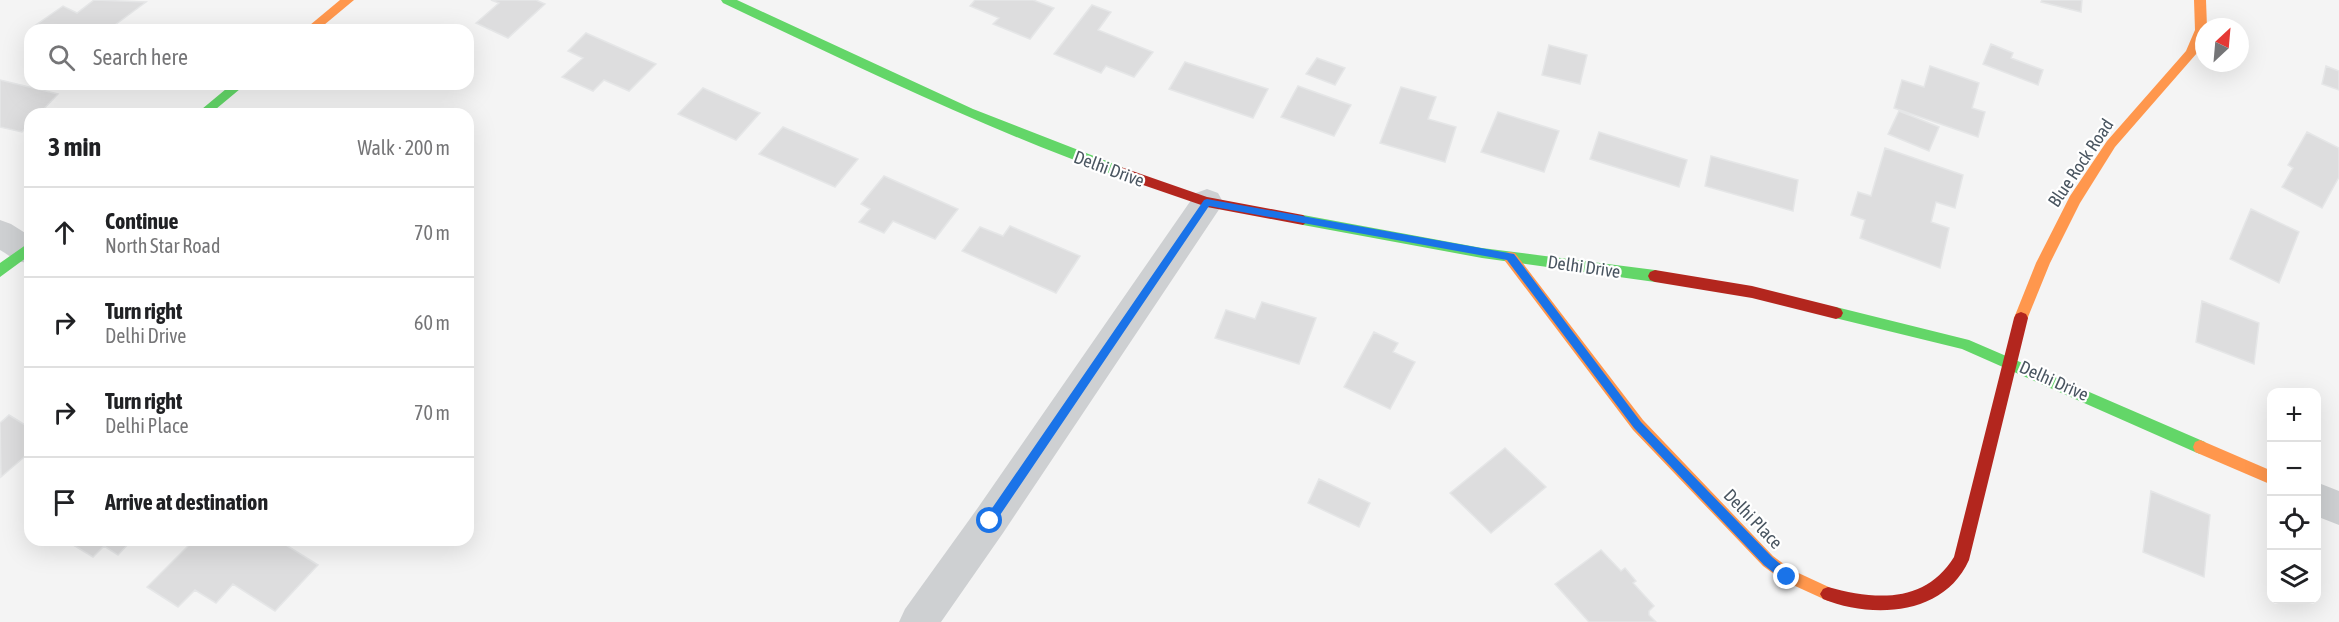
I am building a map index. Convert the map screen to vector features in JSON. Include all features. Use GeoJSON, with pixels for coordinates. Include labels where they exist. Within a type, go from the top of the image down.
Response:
{"type":"FeatureCollection","features":[{"type":"Feature","properties":{"kind":"street"},"geometry":{"type":"LineString","coordinates":[[318,24],[348,0]]}},
{"type":"Feature","properties":{"kind":"street","name":"Delhi Drive"},"geometry":{"type":"LineString","coordinates":[[727,0],[960,110],[1059,151],[1207,202],[1510,257],[1668,278],[1752,292],[1964,344],[2010,362],[2267,476]]}},
{"type":"Feature","properties":{"kind":"street","name":"Blue Rock Road"},"geometry":{"type":"LineString","coordinates":[[2010,362],[2019,324],[2043,263],[2074,200],[2111,144],[2191,53],[2201,30],[2200,0]]}},
{"type":"Feature","properties":{"kind":"street"},"geometry":{"type":"LineString","coordinates":[[210,108],[232,90]]}},
{"type":"Feature","properties":{"kind":"street"},"geometry":{"type":"LineString","coordinates":[[918,622],[990,521],[1207,202]]}},
{"type":"Feature","properties":{"kind":"street"},"geometry":{"type":"LineString","coordinates":[[0,233],[24,247]]}},
{"type":"Feature","properties":{"kind":"street"},"geometry":{"type":"LineString","coordinates":[[0,271],[24,252]]}},
{"type":"Feature","properties":{"kind":"street","name":"Delhi Place"},"geometry":{"type":"LineString","coordinates":[[1510,257],[1638,425],[1768,561],[1787,577],[1830,599],[1863,606],[1896,606],[1924,597],[1946,581],[1961,560],[2010,362]]}},
{"type":"Feature","properties":{"kind":"street"},"geometry":{"type":"LineString","coordinates":[[2321,500],[2339,508]]}},
{"type":"Feature","properties":{"kind":"building"},"geometry":{"type":"Polygon","coordinates":[[[94,0],[146,2],[116,24],[37,24],[63,6],[77,13],[94,0]]]}},
{"type":"Feature","properties":{"kind":"building"},"geometry":{"type":"Polygon","coordinates":[[[491,0],[536,0],[545,4],[508,38],[476,23],[499,3],[491,0]]]}},
{"type":"Feature","properties":{"kind":"building"},"geometry":{"type":"Polygon","coordinates":[[[975,0],[1033,0],[1054,8],[1030,39],[993,24],[999,18],[970,6],[975,0]]]}},
{"type":"Feature","properties":{"kind":"building"},"geometry":{"type":"Polygon","coordinates":[[[2042,0],[2082,0],[2081,12],[2041,2],[2042,0]]]}},
{"type":"Feature","properties":{"kind":"building"},"geometry":{"type":"Polygon","coordinates":[[[1092,5],[1111,12],[1098,30],[1153,52],[1134,77],[1106,66],[1101,73],[1054,54],[1092,5]]]}},
{"type":"Feature","properties":{"kind":"building"},"geometry":{"type":"Polygon","coordinates":[[[586,33],[656,64],[629,91],[604,80],[593,91],[562,77],[583,58],[568,51],[586,33]]]}},
{"type":"Feature","properties":{"kind":"building"},"geometry":{"type":"Polygon","coordinates":[[[1991,44],[2013,53],[2011,58],[2043,70],[2038,85],[1983,64],[1991,44]]]}},
{"type":"Feature","properties":{"kind":"building"},"geometry":{"type":"Polygon","coordinates":[[[1549,45],[1587,55],[1580,84],[1542,75],[1549,45]]]}},
{"type":"Feature","properties":{"kind":"building"},"geometry":{"type":"Polygon","coordinates":[[[1317,58],[1345,68],[1335,85],[1306,74],[1317,58]]]}},
{"type":"Feature","properties":{"kind":"building"},"geometry":{"type":"Polygon","coordinates":[[[1185,62],[1268,89],[1253,118],[1169,89],[1185,62]]]}},
{"type":"Feature","properties":{"kind":"building"},"geometry":{"type":"Polygon","coordinates":[[[1930,66],[1979,83],[1972,108],[1985,112],[1978,137],[1894,108],[1902,80],[1924,87],[1930,66]]]}},
{"type":"Feature","properties":{"kind":"building"},"geometry":{"type":"Polygon","coordinates":[[[2326,66],[2339,71],[2339,90],[2322,84],[2326,66]]]}},
{"type":"Feature","properties":{"kind":"building"},"geometry":{"type":"Polygon","coordinates":[[[0,80],[24,86],[24,90],[41,90],[58,94],[45,108],[24,108],[24,130],[22,132],[0,127],[0,80]]]}},
{"type":"Feature","properties":{"kind":"building"},"geometry":{"type":"Polygon","coordinates":[[[1298,86],[1351,105],[1334,136],[1281,117],[1298,86]]]}},
{"type":"Feature","properties":{"kind":"building"},"geometry":{"type":"Polygon","coordinates":[[[1401,87],[1436,97],[1428,119],[1456,127],[1445,162],[1380,143],[1401,87]]]}},
{"type":"Feature","properties":{"kind":"building"},"geometry":{"type":"Polygon","coordinates":[[[703,88],[760,113],[736,140],[678,114],[703,88]]]}},
{"type":"Feature","properties":{"kind":"building"},"geometry":{"type":"Polygon","coordinates":[[[1899,111],[1939,127],[1929,151],[1888,134],[1899,111]]]}},
{"type":"Feature","properties":{"kind":"building"},"geometry":{"type":"Polygon","coordinates":[[[1498,112],[1559,131],[1544,172],[1481,152],[1498,112]]]}},
{"type":"Feature","properties":{"kind":"building"},"geometry":{"type":"Polygon","coordinates":[[[783,127],[858,159],[835,187],[759,154],[783,127]]]}},
{"type":"Feature","properties":{"kind":"building"},"geometry":{"type":"Polygon","coordinates":[[[1599,132],[1687,160],[1679,187],[1590,159],[1599,132]]]}},
{"type":"Feature","properties":{"kind":"building"},"geometry":{"type":"Polygon","coordinates":[[[2307,132],[2339,148],[2339,177],[2322,208],[2282,187],[2293,168],[2288,165],[2307,132]]]}},
{"type":"Feature","properties":{"kind":"building"},"geometry":{"type":"Polygon","coordinates":[[[1885,148],[1963,175],[1955,208],[1936,202],[1931,222],[1949,228],[1940,268],[1860,238],[1865,220],[1851,215],[1858,192],[1871,196],[1885,148]]]}},
{"type":"Feature","properties":{"kind":"building"},"geometry":{"type":"Polygon","coordinates":[[[1711,156],[1798,180],[1793,211],[1705,186],[1711,156]]]}},
{"type":"Feature","properties":{"kind":"building"},"geometry":{"type":"Polygon","coordinates":[[[884,176],[958,209],[935,239],[893,221],[884,233],[859,222],[870,209],[861,204],[884,176]]]}},
{"type":"Feature","properties":{"kind":"building"},"geometry":{"type":"Polygon","coordinates":[[[2251,209],[2299,232],[2279,283],[2230,259],[2251,209]]]}},
{"type":"Feature","properties":{"kind":"building"},"geometry":{"type":"Polygon","coordinates":[[[1010,226],[1080,256],[1056,293],[962,251],[980,227],[1003,236],[1010,226]]]}},
{"type":"Feature","properties":{"kind":"building"},"geometry":{"type":"Polygon","coordinates":[[[2202,301],[2259,323],[2254,364],[2196,342],[2202,301]]]}},
{"type":"Feature","properties":{"kind":"building"},"geometry":{"type":"Polygon","coordinates":[[[1262,302],[1316,318],[1299,364],[1215,338],[1226,310],[1255,319],[1262,302]]]}},
{"type":"Feature","properties":{"kind":"building"},"geometry":{"type":"Polygon","coordinates":[[[1374,332],[1398,343],[1393,352],[1415,362],[1390,409],[1344,387],[1374,332]]]}},
{"type":"Feature","properties":{"kind":"building"},"geometry":{"type":"Polygon","coordinates":[[[9,415],[24,424],[24,457],[1,477],[0,423],[9,415]]]}},
{"type":"Feature","properties":{"kind":"building"},"geometry":{"type":"Polygon","coordinates":[[[1505,448],[1546,487],[1491,533],[1450,493],[1505,448]]]}},
{"type":"Feature","properties":{"kind":"building"},"geometry":{"type":"Polygon","coordinates":[[[1319,479],[1370,503],[1359,527],[1308,503],[1319,479]]]}},
{"type":"Feature","properties":{"kind":"building"},"geometry":{"type":"Polygon","coordinates":[[[2151,491],[2210,515],[2204,577],[2143,552],[2151,491]]]}},
{"type":"Feature","properties":{"kind":"building"},"geometry":{"type":"Polygon","coordinates":[[[75,546],[104,546],[93,557],[75,546]]]}},
{"type":"Feature","properties":{"kind":"building"},"geometry":{"type":"Polygon","coordinates":[[[104,546],[126,546],[118,555],[104,546]]]}},
{"type":"Feature","properties":{"kind":"building"},"geometry":{"type":"Polygon","coordinates":[[[188,546],[288,546],[318,565],[275,611],[233,584],[216,603],[195,590],[178,607],[147,587],[188,546]]]}},
{"type":"Feature","properties":{"kind":"building"},"geometry":{"type":"Polygon","coordinates":[[[1601,550],[1621,571],[1625,568],[1636,581],[1633,583],[1654,606],[1649,611],[1649,615],[1656,622],[1589,622],[1555,584],[1601,550]]]}},
{"type":"Feature","properties":{"kind":"traffic: fast"},"geometry":{"type":"LineString","coordinates":[[727,0],[969,113],[1118,171]]}},
{"type":"Feature","properties":{"kind":"traffic: fast"},"geometry":{"type":"LineString","coordinates":[[210,108],[232,90]]}},
{"type":"Feature","properties":{"kind":"traffic: fast"},"geometry":{"type":"LineString","coordinates":[[1303,220],[1482,253],[1655,276]]}},
{"type":"Feature","properties":{"kind":"traffic: fast"},"geometry":{"type":"LineString","coordinates":[[0,271],[24,252]]}},
{"type":"Feature","properties":{"kind":"traffic: fast"},"geometry":{"type":"LineString","coordinates":[[1836,313],[1964,344],[2200,447]]}},
{"type":"Feature","properties":{"kind":"traffic: slow"},"geometry":{"type":"LineString","coordinates":[[318,24],[348,0]]}},
{"type":"Feature","properties":{"kind":"traffic: slow"},"geometry":{"type":"LineString","coordinates":[[2021,318],[2043,263],[2075,200],[2111,144],[2191,53],[2201,30],[2200,0]]}},
{"type":"Feature","properties":{"kind":"traffic: slow"},"geometry":{"type":"LineString","coordinates":[[1510,257],[1638,425],[1768,561],[1787,575],[1828,594]]}},
{"type":"Feature","properties":{"kind":"traffic: slow"},"geometry":{"type":"LineString","coordinates":[[2200,447],[2267,476]]}},
{"type":"Feature","properties":{"kind":"traffic: jam"},"geometry":{"type":"LineString","coordinates":[[1118,171],[1207,202],[1303,220]]}},
{"type":"Feature","properties":{"kind":"traffic: jam"},"geometry":{"type":"LineString","coordinates":[[1655,276],[1752,292],[1836,313]]}},
{"type":"Feature","properties":{"kind":"traffic: jam"},"geometry":{"type":"LineString","coordinates":[[1828,594],[1874,603],[1907,601],[1936,589],[1953,572],[1961,560],[2021,318]]}},
{"type":"Feature","properties":{"kind":"route"},"geometry":{"type":"LineString","coordinates":[[990,521],[1207,202],[1510,257],[1638,425],[1768,561],[1787,577]]}}]}
